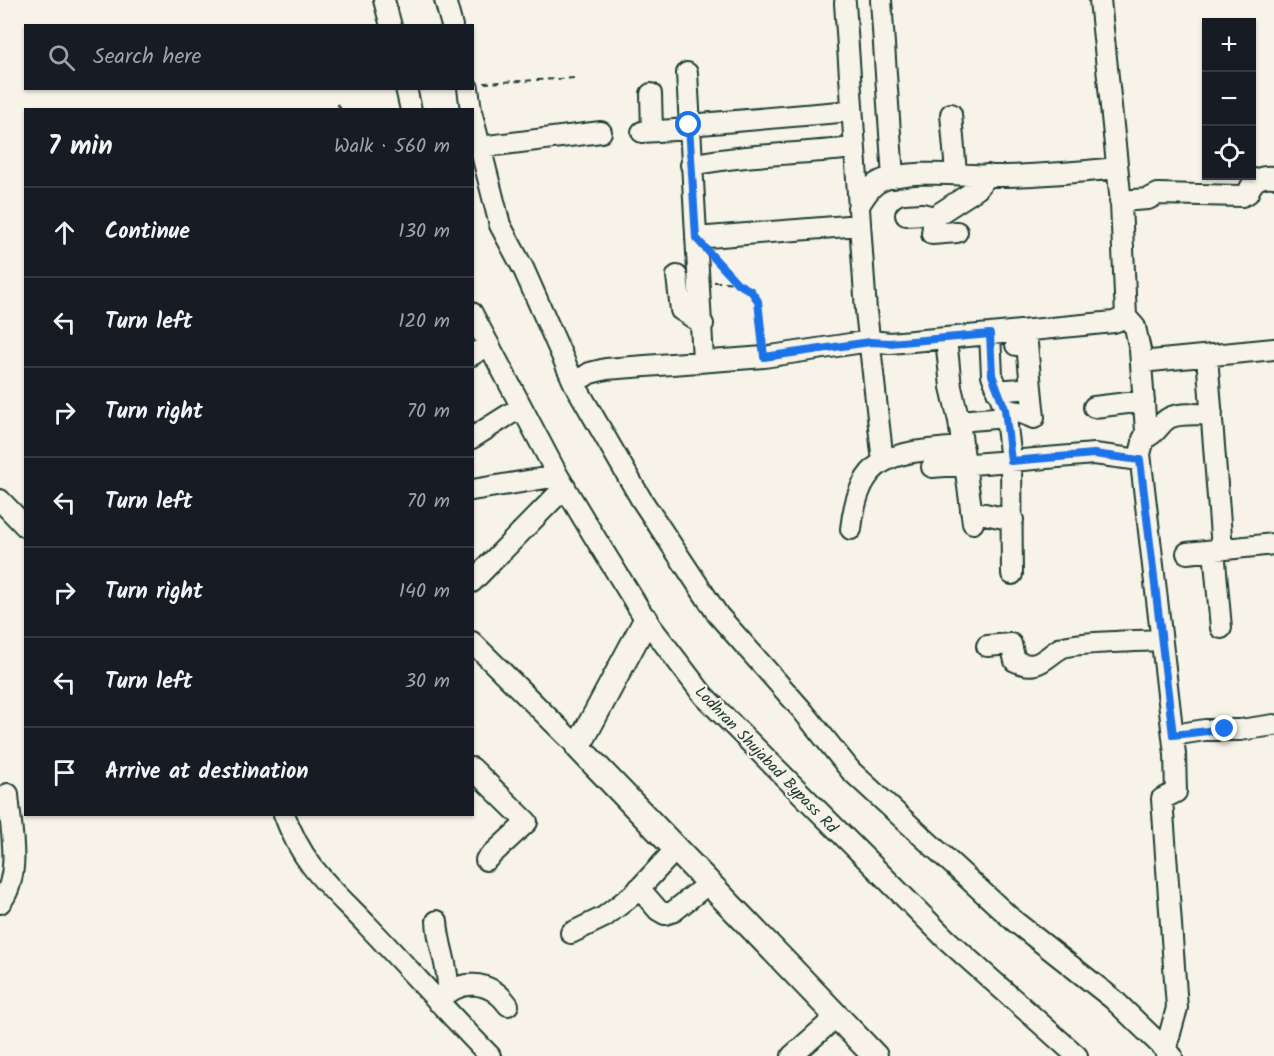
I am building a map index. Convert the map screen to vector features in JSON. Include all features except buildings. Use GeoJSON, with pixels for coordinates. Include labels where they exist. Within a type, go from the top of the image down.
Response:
{"type":"FeatureCollection","features":[{"type":"Feature","properties":{"kind":"main road"},"geometry":{"type":"LineString","coordinates":[[646,620],[578,747],[875,1056]]}},
{"type":"Feature","properties":{"kind":"street"},"geometry":{"type":"LineString","coordinates":[[384,0],[390,24]]}},
{"type":"Feature","properties":{"kind":"street"},"geometry":{"type":"LineString","coordinates":[[445,0],[451,24]]}},
{"type":"Feature","properties":{"kind":"street"},"geometry":{"type":"LineString","coordinates":[[880,0],[893,178]]}},
{"type":"Feature","properties":{"kind":"street"},"geometry":{"type":"LineString","coordinates":[[1100,0],[1120,201],[1126,317],[1135,327],[1141,362],[1144,401],[1140,460],[1173,735],[1176,792],[1161,799],[1177,1008],[1168,1053]]}},
{"type":"Feature","properties":{"kind":"street"},"geometry":{"type":"LineString","coordinates":[[845,3],[859,216],[883,462]]}},
{"type":"Feature","properties":{"kind":"street"},"geometry":{"type":"LineString","coordinates":[[687,73],[691,165],[703,324],[703,360]]}},
{"type":"Feature","properties":{"kind":"street"},"geometry":{"type":"LineString","coordinates":[[471,108],[476,86]]}},
{"type":"Feature","properties":{"kind":"street"},"geometry":{"type":"LineString","coordinates":[[406,90],[411,108]]}},
{"type":"Feature","properties":{"kind":"street"},"geometry":{"type":"LineString","coordinates":[[651,94],[647,131],[851,111]]}},
{"type":"Feature","properties":{"kind":"street"},"geometry":{"type":"LineString","coordinates":[[951,114],[956,172]]}},
{"type":"Feature","properties":{"kind":"street"},"geometry":{"type":"LineString","coordinates":[[474,123],[500,225],[524,270],[574,383],[641,499],[718,615],[802,710],[851,771],[1013,920],[1113,999],[1168,1053]]}},
{"type":"Feature","properties":{"kind":"street"},"geometry":{"type":"LineString","coordinates":[[480,147],[601,132]]}},
{"type":"Feature","properties":{"kind":"street"},"geometry":{"type":"LineString","coordinates":[[691,165],[728,158],[854,148]]}},
{"type":"Feature","properties":{"kind":"street"},"geometry":{"type":"LineString","coordinates":[[859,216],[869,190],[878,183],[893,178],[956,172],[1004,176],[1117,168]]}},
{"type":"Feature","properties":{"kind":"street"},"geometry":{"type":"LineString","coordinates":[[906,215],[922,214],[934,217],[977,189],[988,175]]}},
{"type":"Feature","properties":{"kind":"street"},"geometry":{"type":"LineString","coordinates":[[1120,201],[1148,199],[1158,194],[1242,196],[1248,193],[1251,183],[1257,178],[1274,177]]}},
{"type":"Feature","properties":{"kind":"street"},"geometry":{"type":"LineString","coordinates":[[696,238],[859,216]]}},
{"type":"Feature","properties":{"kind":"street"},"geometry":{"type":"LineString","coordinates":[[934,217],[932,234],[957,232]]}},
{"type":"Feature","properties":{"kind":"street"},"geometry":{"type":"LineString","coordinates":[[676,276],[681,310],[703,324]]}},
{"type":"Feature","properties":{"kind":"street"},"geometry":{"type":"LineString","coordinates":[[574,383],[590,373],[606,369],[764,357],[870,342],[890,343],[1113,322],[1126,317]]}},
{"type":"Feature","properties":{"kind":"street","name":"Lodhran Shujabad Bypass Rd"},"geometry":{"type":"LineString","coordinates":[[474,322],[480,350],[521,407],[561,482],[646,620],[704,696],[946,939],[1077,1056]]}},
{"type":"Feature","properties":{"kind":"street"},"geometry":{"type":"LineString","coordinates":[[990,334],[992,375],[1005,414],[1011,461],[1012,574]]}},
{"type":"Feature","properties":{"kind":"street"},"geometry":{"type":"LineString","coordinates":[[946,338],[951,387],[959,421],[972,517],[1013,520]]}},
{"type":"Feature","properties":{"kind":"street"},"geometry":{"type":"LineString","coordinates":[[959,421],[1019,412],[1034,418],[1027,344],[1016,345]]}},
{"type":"Feature","properties":{"kind":"street"},"geometry":{"type":"LineString","coordinates":[[1141,362],[1274,349]]}},
{"type":"Feature","properties":{"kind":"street"},"geometry":{"type":"LineString","coordinates":[[1207,356],[1212,414],[1221,628]]}},
{"type":"Feature","properties":{"kind":"street"},"geometry":{"type":"LineString","coordinates":[[997,391],[1031,388]]}},
{"type":"Feature","properties":{"kind":"street"},"geometry":{"type":"LineString","coordinates":[[1094,407],[1144,401]]}},
{"type":"Feature","properties":{"kind":"street"},"geometry":{"type":"LineString","coordinates":[[474,437],[521,407]]}},
{"type":"Feature","properties":{"kind":"street"},"geometry":{"type":"LineString","coordinates":[[1143,439],[1155,434],[1166,419],[1174,416],[1212,414]]}},
{"type":"Feature","properties":{"kind":"street"},"geometry":{"type":"LineString","coordinates":[[852,530],[854,509],[863,486],[872,470],[892,456],[962,455],[1011,461],[1094,454],[1140,460]]}},
{"type":"Feature","properties":{"kind":"street"},"geometry":{"type":"LineString","coordinates":[[932,467],[962,455]]}},
{"type":"Feature","properties":{"kind":"street"},"geometry":{"type":"LineString","coordinates":[[474,490],[561,482]]}},
{"type":"Feature","properties":{"kind":"street"},"geometry":{"type":"LineString","coordinates":[[474,580],[561,482]]}},
{"type":"Feature","properties":{"kind":"street"},"geometry":{"type":"LineString","coordinates":[[0,500],[24,525]]}},
{"type":"Feature","properties":{"kind":"street"},"geometry":{"type":"LineString","coordinates":[[1187,553],[1274,544]]}},
{"type":"Feature","properties":{"kind":"street"},"geometry":{"type":"LineString","coordinates":[[987,646],[1011,644],[1015,661],[1022,664],[1044,662],[1062,648],[1161,640]]}},
{"type":"Feature","properties":{"kind":"street"},"geometry":{"type":"LineString","coordinates":[[474,644],[578,747]]}},
{"type":"Feature","properties":{"kind":"street"},"geometry":{"type":"LineString","coordinates":[[1173,735],[1205,730],[1240,730],[1274,725]]}},
{"type":"Feature","properties":{"kind":"street"},"geometry":{"type":"LineString","coordinates":[[474,770],[527,822],[486,860]]}},
{"type":"Feature","properties":{"kind":"street"},"geometry":{"type":"LineString","coordinates":[[0,903],[10,885],[13,872],[11,793]]}},
{"type":"Feature","properties":{"kind":"street"},"geometry":{"type":"LineString","coordinates":[[285,816],[294,842],[324,884],[443,996],[490,1056]]}},
{"type":"Feature","properties":{"kind":"street"},"geometry":{"type":"LineString","coordinates":[[571,933],[604,917],[639,888],[676,849]]}},
{"type":"Feature","properties":{"kind":"street"},"geometry":{"type":"LineString","coordinates":[[639,888],[658,910],[665,914],[684,904],[709,883]]}},
{"type":"Feature","properties":{"kind":"street"},"geometry":{"type":"LineString","coordinates":[[437,921],[438,940],[449,972],[443,996]]}},
{"type":"Feature","properties":{"kind":"street"},"geometry":{"type":"LineString","coordinates":[[443,996],[455,987],[488,986],[498,992],[508,1005]]}},
{"type":"Feature","properties":{"kind":"street"},"geometry":{"type":"LineString","coordinates":[[792,1056],[837,1016]]}},
{"type":"Feature","properties":{"kind":"path"},"geometry":{"type":"LineString","coordinates":[[476,86],[575,78]]}},
{"type":"Feature","properties":{"kind":"path"},"geometry":{"type":"LineString","coordinates":[[337,104],[340,108]]}},
{"type":"Feature","properties":{"kind":"path"},"geometry":{"type":"LineString","coordinates":[[696,238],[737,283],[751,291],[758,301],[764,357]]}},
{"type":"Feature","properties":{"kind":"path"},"geometry":{"type":"LineString","coordinates":[[700,284],[737,283]]}},
{"type":"Feature","properties":{"kind":"route"},"geometry":{"type":"LineString","coordinates":[[689,125],[696,238],[737,283],[751,291],[758,301],[764,357],[870,342],[890,343],[990,334],[992,375],[1005,409],[1011,461],[1094,454],[1140,460],[1173,735],[1225,729]]}}]}
